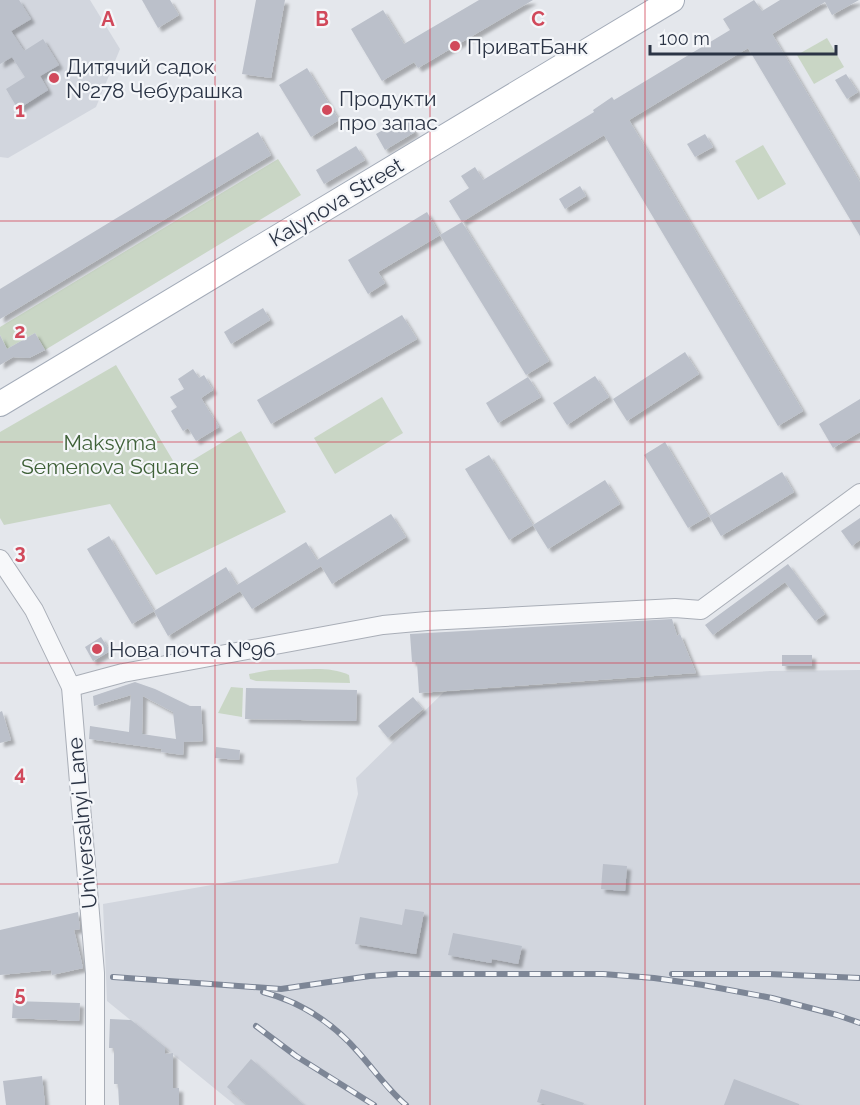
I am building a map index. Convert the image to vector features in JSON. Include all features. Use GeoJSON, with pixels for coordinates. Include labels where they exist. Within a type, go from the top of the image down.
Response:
{"type":"FeatureCollection","features":[{"type":"Feature","properties":{"kind":"main road","name":"Kalynova Street"},"geometry":{"type":"LineString","coordinates":[[0,404],[672,0]]}},
{"type":"Feature","properties":{"kind":"street"},"geometry":{"type":"LineString","coordinates":[[71,687],[123,673],[383,625],[675,608],[701,610],[860,493]]}},
{"type":"Feature","properties":{"kind":"street","name":"Universalnyi Lane"},"geometry":{"type":"LineString","coordinates":[[0,559],[34,610],[71,687],[95,973],[95,1105]]}},
{"type":"Feature","properties":{"kind":"shaded area","name":"Дитячий садок №278 Чебурашка"},"geometry":{"type":"Polygon","coordinates":[[[0,0],[90,0],[120,49],[96,107],[8,158],[0,157],[0,0]]]}},
{"type":"Feature","properties":{"kind":"shaded area"},"geometry":{"type":"Polygon","coordinates":[[[860,670],[860,1105],[235,1105],[107,1001],[103,904],[338,863],[358,794],[356,778],[444,692],[770,671],[860,670]]]}},
{"type":"Feature","properties":{"kind":"green space"},"geometry":{"type":"Polygon","coordinates":[[[827,38],[844,67],[814,84],[797,55],[827,38]]]}},
{"type":"Feature","properties":{"kind":"green space"},"geometry":{"type":"Polygon","coordinates":[[[763,145],[786,184],[758,200],[735,161],[763,145]]]}},
{"type":"Feature","properties":{"kind":"green space"},"geometry":{"type":"Polygon","coordinates":[[[278,159],[301,195],[45,350],[35,333],[7,349],[0,335],[0,327],[278,159]]]}},
{"type":"Feature","properties":{"kind":"green space","name":"Maksyma Semenova Square"},"geometry":{"type":"Polygon","coordinates":[[[116,365],[178,469],[241,431],[286,512],[156,575],[110,504],[4,525],[0,518],[0,432],[116,365]]]}},
{"type":"Feature","properties":{"kind":"green space"},"geometry":{"type":"Polygon","coordinates":[[[382,397],[403,433],[335,474],[314,438],[382,397]]]}},
{"type":"Feature","properties":{"kind":"green space"},"geometry":{"type":"Polygon","coordinates":[[[316,669],[345,673],[349,675],[350,683],[256,681],[250,679],[249,674],[270,670],[316,669]]]}},
{"type":"Feature","properties":{"kind":"green space"},"geometry":{"type":"Polygon","coordinates":[[[231,687],[243,688],[242,717],[218,713],[231,687]]]}},
{"type":"Feature","properties":{"kind":"building"},"geometry":{"type":"Polygon","coordinates":[[[0,0],[19,0],[31,19],[11,31],[24,51],[43,39],[59,65],[40,76],[48,90],[18,109],[6,89],[25,77],[12,57],[0,64],[0,0]]]}},
{"type":"Feature","properties":{"kind":"building"},"geometry":{"type":"Polygon","coordinates":[[[142,0],[170,0],[179,15],[158,28],[142,0]]]}},
{"type":"Feature","properties":{"kind":"building"},"geometry":{"type":"Polygon","coordinates":[[[256,0],[285,0],[271,78],[242,74],[256,0]]]}},
{"type":"Feature","properties":{"kind":"building"},"geometry":{"type":"Polygon","coordinates":[[[479,0],[533,0],[418,68],[414,62],[382,81],[351,29],[383,10],[404,44],[479,0]]]}},
{"type":"Feature","properties":{"kind":"building"},"geometry":{"type":"Polygon","coordinates":[[[754,0],[762,11],[780,0],[859,0],[832,15],[825,2],[772,34],[860,182],[860,236],[748,48],[629,120],[803,411],[778,426],[604,135],[462,222],[449,201],[469,188],[461,176],[475,167],[483,180],[594,112],[593,110],[612,97],[614,100],[730,30],[723,19],[754,0]]]}},
{"type":"Feature","properties":{"kind":"building"},"geometry":{"type":"Polygon","coordinates":[[[307,68],[339,120],[311,137],[279,85],[307,68]]]}},
{"type":"Feature","properties":{"kind":"building"},"geometry":{"type":"Polygon","coordinates":[[[846,74],[858,92],[847,99],[835,80],[846,74]]]}},
{"type":"Feature","properties":{"kind":"building"},"geometry":{"type":"Polygon","coordinates":[[[406,117],[415,132],[385,150],[376,134],[406,117]]]}},
{"type":"Feature","properties":{"kind":"building"},"geometry":{"type":"Polygon","coordinates":[[[258,132],[271,155],[0,319],[0,289],[258,132]]]}},
{"type":"Feature","properties":{"kind":"building"},"geometry":{"type":"Polygon","coordinates":[[[705,134],[713,147],[695,157],[687,144],[705,134]]]}},
{"type":"Feature","properties":{"kind":"building"},"geometry":{"type":"Polygon","coordinates":[[[356,146],[365,160],[324,184],[316,170],[356,146]]]}},
{"type":"Feature","properties":{"kind":"building"},"geometry":{"type":"Polygon","coordinates":[[[580,186],[586,196],[565,209],[559,199],[580,186]]]}},
{"type":"Feature","properties":{"kind":"building"},"geometry":{"type":"Polygon","coordinates":[[[427,212],[440,235],[378,272],[385,283],[368,294],[348,260],[427,212]]]}},
{"type":"Feature","properties":{"kind":"building"},"geometry":{"type":"Polygon","coordinates":[[[462,222],[549,361],[526,375],[440,235],[462,222]]]}},
{"type":"Feature","properties":{"kind":"building"},"geometry":{"type":"Polygon","coordinates":[[[263,308],[270,320],[231,344],[224,332],[263,308]]]}},
{"type":"Feature","properties":{"kind":"building"},"geometry":{"type":"Polygon","coordinates":[[[402,315],[417,339],[271,424],[257,400],[402,315]]]}},
{"type":"Feature","properties":{"kind":"building"},"geometry":{"type":"Polygon","coordinates":[[[35,333],[45,350],[29,358],[13,357],[0,365],[0,335],[7,349],[35,333]]]}},
{"type":"Feature","properties":{"kind":"building"},"geometry":{"type":"Polygon","coordinates":[[[685,352],[699,374],[627,421],[613,399],[685,352]]]}},
{"type":"Feature","properties":{"kind":"building"},"geometry":{"type":"Polygon","coordinates":[[[193,369],[199,378],[204,375],[213,390],[201,398],[219,427],[196,441],[188,428],[183,431],[171,411],[177,407],[170,397],[184,389],[178,379],[193,369]]]}},
{"type":"Feature","properties":{"kind":"building"},"geometry":{"type":"Polygon","coordinates":[[[595,376],[609,397],[567,425],[553,403],[595,376]]]}},
{"type":"Feature","properties":{"kind":"building"},"geometry":{"type":"Polygon","coordinates":[[[528,377],[541,397],[498,423],[486,403],[528,377]]]}},
{"type":"Feature","properties":{"kind":"building"},"geometry":{"type":"Polygon","coordinates":[[[860,399],[860,432],[833,448],[819,424],[860,399]]]}},
{"type":"Feature","properties":{"kind":"building"},"geometry":{"type":"Polygon","coordinates":[[[665,442],[709,516],[688,528],[644,455],[665,442]]]}},
{"type":"Feature","properties":{"kind":"building"},"geometry":{"type":"Polygon","coordinates":[[[489,455],[533,525],[509,540],[465,469],[489,455]]]}},
{"type":"Feature","properties":{"kind":"building"},"geometry":{"type":"Polygon","coordinates":[[[782,472],[794,492],[721,536],[709,516],[782,472]]]}},
{"type":"Feature","properties":{"kind":"building"},"geometry":{"type":"Polygon","coordinates":[[[605,480],[620,504],[548,549],[533,525],[605,480]]]}},
{"type":"Feature","properties":{"kind":"building"},"geometry":{"type":"Polygon","coordinates":[[[391,514],[406,537],[332,584],[321,566],[252,609],[240,591],[168,636],[154,611],[226,567],[237,585],[306,542],[317,560],[391,514]]]}},
{"type":"Feature","properties":{"kind":"building"},"geometry":{"type":"Polygon","coordinates":[[[860,518],[860,540],[852,546],[841,531],[860,518]]]}},
{"type":"Feature","properties":{"kind":"building"},"geometry":{"type":"Polygon","coordinates":[[[109,536],[154,611],[132,624],[87,549],[109,536]]]}},
{"type":"Feature","properties":{"kind":"building"},"geometry":{"type":"Polygon","coordinates":[[[788,564],[825,614],[815,621],[785,582],[713,635],[705,625],[788,564]]]}},
{"type":"Feature","properties":{"kind":"building"},"geometry":{"type":"Polygon","coordinates":[[[672,619],[677,636],[680,634],[696,673],[419,693],[417,662],[412,662],[410,634],[672,619]]]}},
{"type":"Feature","properties":{"kind":"building","name":"Нова почта №96"},"geometry":{"type":"Polygon","coordinates":[[[101,637],[110,651],[93,661],[85,647],[101,637]]]}},
{"type":"Feature","properties":{"kind":"building"},"geometry":{"type":"Polygon","coordinates":[[[782,655],[812,655],[812,666],[782,666],[782,655]]]}},
{"type":"Feature","properties":{"kind":"building"},"geometry":{"type":"Polygon","coordinates":[[[135,682],[190,706],[201,706],[203,741],[184,742],[183,755],[161,752],[162,749],[89,739],[90,726],[129,732],[131,695],[94,706],[93,696],[135,682]],[[143,696],[142,734],[176,739],[173,712],[143,696]]]}},
{"type":"Feature","properties":{"kind":"building"},"geometry":{"type":"Polygon","coordinates":[[[246,688],[357,690],[356,721],[245,719],[246,688]]]}},
{"type":"Feature","properties":{"kind":"building"},"geometry":{"type":"Polygon","coordinates":[[[413,697],[423,709],[388,738],[378,726],[413,697]]]}},
{"type":"Feature","properties":{"kind":"building"},"geometry":{"type":"Polygon","coordinates":[[[2,711],[11,740],[0,743],[0,712],[2,711]]]}},
{"type":"Feature","properties":{"kind":"building"},"geometry":{"type":"Polygon","coordinates":[[[216,747],[240,750],[239,760],[215,758],[216,747]]]}},
{"type":"Feature","properties":{"kind":"building"},"geometry":{"type":"Polygon","coordinates":[[[603,864],[627,866],[625,891],[601,889],[603,864]]]}},
{"type":"Feature","properties":{"kind":"building"},"geometry":{"type":"Polygon","coordinates":[[[405,909],[424,912],[416,954],[355,944],[360,917],[402,925],[405,909]]]}},
{"type":"Feature","properties":{"kind":"building"},"geometry":{"type":"Polygon","coordinates":[[[78,912],[80,929],[74,930],[83,968],[52,975],[51,970],[0,975],[0,930],[78,912]]]}},
{"type":"Feature","properties":{"kind":"building"},"geometry":{"type":"Polygon","coordinates":[[[453,933],[522,946],[518,964],[492,959],[491,963],[448,955],[453,933]]]}},
{"type":"Feature","properties":{"kind":"building"},"geometry":{"type":"Polygon","coordinates":[[[13,1001],[80,1003],[79,1021],[12,1018],[13,1001]]]}},
{"type":"Feature","properties":{"kind":"building"},"geometry":{"type":"Polygon","coordinates":[[[110,1019],[131,1020],[165,1047],[165,1054],[173,1053],[173,1088],[179,1088],[179,1105],[119,1105],[118,1084],[114,1084],[114,1048],[109,1048],[110,1019]]]}},
{"type":"Feature","properties":{"kind":"building"},"geometry":{"type":"Polygon","coordinates":[[[251,1059],[304,1105],[248,1105],[227,1087],[251,1059]]]}},
{"type":"Feature","properties":{"kind":"building"},"geometry":{"type":"Polygon","coordinates":[[[42,1076],[45,1105],[6,1105],[3,1081],[42,1076]]]}},
{"type":"Feature","properties":{"kind":"building"},"geometry":{"type":"Polygon","coordinates":[[[734,1079],[799,1104],[799,1105],[724,1105],[734,1079]]]}},
{"type":"Feature","properties":{"kind":"building"},"geometry":{"type":"Polygon","coordinates":[[[541,1089],[584,1103],[583,1105],[547,1105],[537,1102],[541,1089]]]}},
{"type":"Feature","properties":{"kind":"railway"},"geometry":{"type":"LineString","coordinates":[[113,977],[281,989],[397,974],[603,974],[654,978],[772,998],[860,1023]]}},
{"type":"Feature","properties":{"kind":"railway"},"geometry":{"type":"LineString","coordinates":[[672,974],[769,974],[860,978]]}},
{"type":"Feature","properties":{"kind":"railway"},"geometry":{"type":"LineString","coordinates":[[263,992],[291,1002],[328,1024],[349,1042],[387,1087],[406,1105]]}},
{"type":"Feature","properties":{"kind":"railway"},"geometry":{"type":"LineString","coordinates":[[256,1026],[296,1056],[374,1105]]}},
{"type":"Feature","properties":{"kind":"place","name":"ПриватБанк"},"geometry":{"type":"Point","coordinates":[455,46]}},
{"type":"Feature","properties":{"kind":"place","name":"Дитячий садок №278 Чебурашка"},"geometry":{"type":"Point","coordinates":[54,78]}},
{"type":"Feature","properties":{"kind":"place","name":"Продукти про запас"},"geometry":{"type":"Point","coordinates":[327,110]}},
{"type":"Feature","properties":{"kind":"place","name":"Нова почта №96"},"geometry":{"type":"Point","coordinates":[97,649]}}]}
